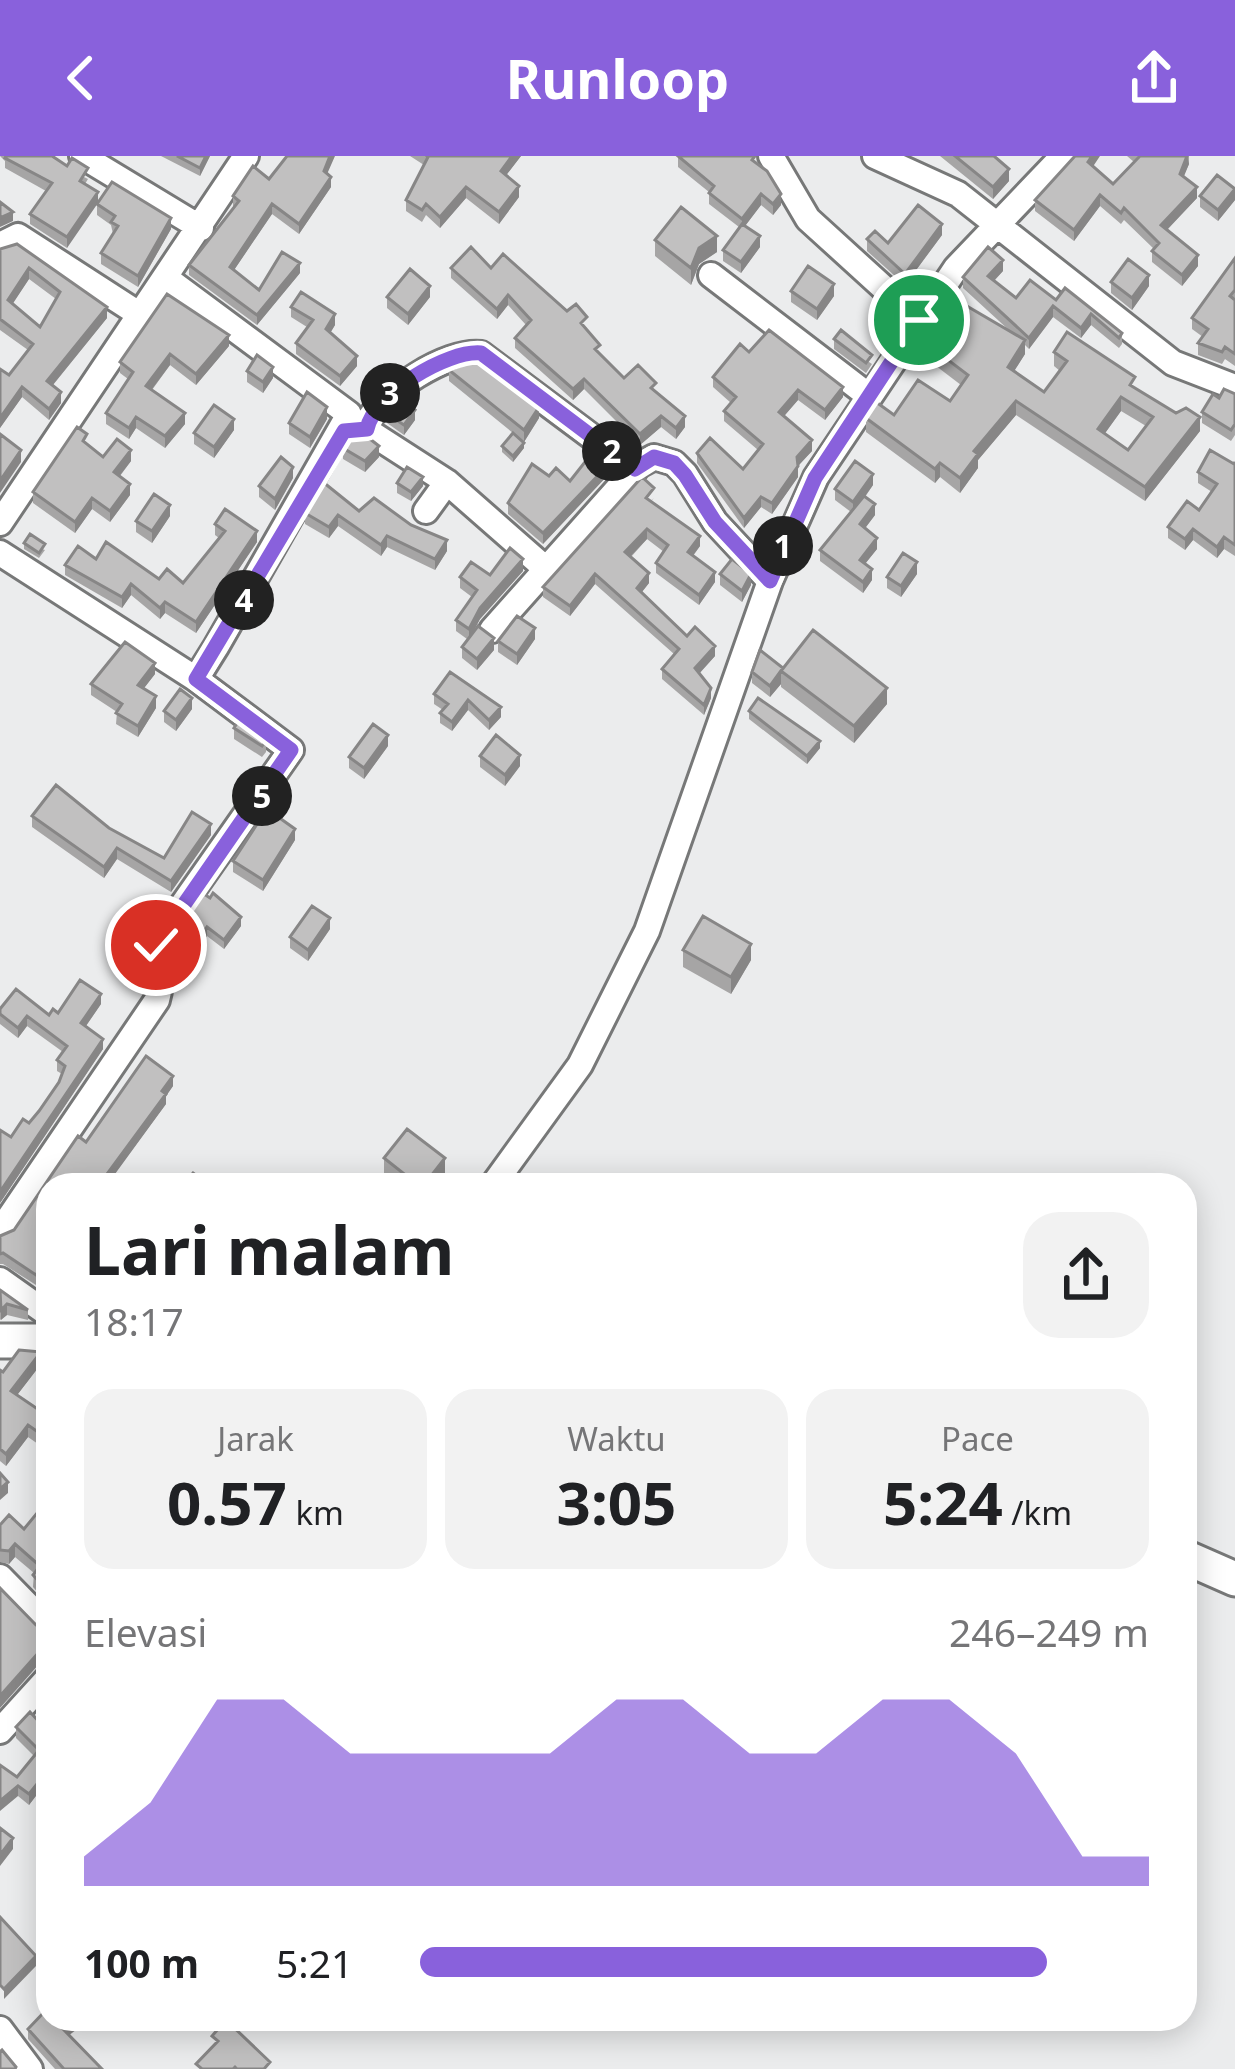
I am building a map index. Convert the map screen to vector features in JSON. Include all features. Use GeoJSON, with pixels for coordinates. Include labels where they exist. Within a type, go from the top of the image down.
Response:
{"type":"FeatureCollection","features":[{"type":"Feature","properties":{"kind":"highway"},"geometry":{"type":"LineString","coordinates":[[0,1341],[36,1341]]}},
{"type":"Feature","properties":{"kind":"highway"},"geometry":{"type":"LineString","coordinates":[[1197,1562],[1235,1579]]}},
{"type":"Feature","properties":{"kind":"street"},"geometry":{"type":"LineString","coordinates":[[82,156],[201,228]]}},
{"type":"Feature","properties":{"kind":"street"},"geometry":{"type":"LineString","coordinates":[[0,523],[246,156]]}},
{"type":"Feature","properties":{"kind":"street"},"geometry":{"type":"LineString","coordinates":[[771,156],[799,209],[919,320]]}},
{"type":"Feature","properties":{"kind":"street"},"geometry":{"type":"LineString","coordinates":[[875,156],[945,187],[999,223],[1173,363],[1235,387]]}},
{"type":"Feature","properties":{"kind":"street"},"geometry":{"type":"LineString","coordinates":[[502,1173],[580,1064],[647,931],[792,520],[956,268],[1063,156]]}},
{"type":"Feature","properties":{"kind":"street"},"geometry":{"type":"LineString","coordinates":[[0,245],[18,236],[142,316]]}},
{"type":"Feature","properties":{"kind":"street"},"geometry":{"type":"LineString","coordinates":[[711,275],[869,396]]}},
{"type":"Feature","properties":{"kind":"street"},"geometry":{"type":"LineString","coordinates":[[167,279],[344,407],[355,430],[447,482],[546,569]]}},
{"type":"Feature","properties":{"kind":"street"},"geometry":{"type":"LineString","coordinates":[[196,679],[355,430],[398,386],[476,352],[635,469]]}},
{"type":"Feature","properties":{"kind":"street"},"geometry":{"type":"LineString","coordinates":[[492,630],[635,469],[654,457],[674,463],[715,522],[770,581]]}},
{"type":"Feature","properties":{"kind":"street"},"geometry":{"type":"LineString","coordinates":[[426,511],[447,482]]}},
{"type":"Feature","properties":{"kind":"street"},"geometry":{"type":"LineString","coordinates":[[0,553],[196,679],[291,750],[162,934],[153,961],[160,980],[157,1000],[39,1173]]}},
{"type":"Feature","properties":{"kind":"street"},"geometry":{"type":"LineString","coordinates":[[0,1231],[36,1178]]}},
{"type":"Feature","properties":{"kind":"street"},"geometry":{"type":"LineString","coordinates":[[0,1280],[36,1306]]}},
{"type":"Feature","properties":{"kind":"street"},"geometry":{"type":"LineString","coordinates":[[0,1577],[36,1614]]}},
{"type":"Feature","properties":{"kind":"street"},"geometry":{"type":"LineString","coordinates":[[0,1731],[36,1691]]}},
{"type":"Feature","properties":{"kind":"street"},"geometry":{"type":"LineString","coordinates":[[0,2029],[31,2069]]}},
{"type":"Feature","properties":{"kind":"building"},"geometry":{"type":"Polygon","coordinates":[[[6,156],[52,156],[67,166],[72,158],[88,168],[80,181],[98,192],[67,237],[30,214],[52,183],[6,156]]]}},
{"type":"Feature","properties":{"kind":"building"},"geometry":{"type":"Polygon","coordinates":[[[177,156],[206,156],[200,168],[177,156]]]}},
{"type":"Feature","properties":{"kind":"building"},"geometry":{"type":"Polygon","coordinates":[[[287,156],[330,156],[324,171],[331,177],[299,224],[272,204],[230,267],[259,290],[282,252],[300,263],[257,315],[189,265],[239,201],[233,196],[253,166],[269,179],[287,156]]]}},
{"type":"Feature","properties":{"kind":"building"},"geometry":{"type":"Polygon","coordinates":[[[427,156],[512,156],[501,171],[519,186],[499,212],[466,187],[440,217],[426,204],[422,210],[406,200],[427,156]]]}},
{"type":"Feature","properties":{"kind":"building"},"geometry":{"type":"Polygon","coordinates":[[[678,156],[755,156],[752,160],[767,171],[781,194],[773,204],[761,194],[742,219],[709,193],[714,186],[678,156]]]}},
{"type":"Feature","properties":{"kind":"building"},"geometry":{"type":"Polygon","coordinates":[[[955,156],[994,156],[1009,169],[993,187],[955,156]]]}},
{"type":"Feature","properties":{"kind":"building"},"geometry":{"type":"Polygon","coordinates":[[[1075,156],[1092,156],[1088,162],[1113,184],[1140,156],[1187,156],[1180,174],[1197,187],[1161,225],[1198,255],[1182,275],[1152,251],[1159,243],[1124,208],[1121,213],[1100,195],[1074,230],[1035,200],[1075,156]]]}},
{"type":"Feature","properties":{"kind":"building"},"geometry":{"type":"Polygon","coordinates":[[[1217,175],[1235,189],[1218,210],[1200,196],[1217,175]]]}},
{"type":"Feature","properties":{"kind":"building"},"geometry":{"type":"Polygon","coordinates":[[[112,182],[171,218],[138,276],[101,253],[118,226],[111,222],[115,216],[97,204],[112,182]]]}},
{"type":"Feature","properties":{"kind":"building"},"geometry":{"type":"Polygon","coordinates":[[[0,202],[13,212],[0,218],[0,202]]]}},
{"type":"Feature","properties":{"kind":"building"},"geometry":{"type":"Polygon","coordinates":[[[918,205],[942,224],[905,274],[867,239],[875,231],[888,243],[918,205]]]}},
{"type":"Feature","properties":{"kind":"building"},"geometry":{"type":"Polygon","coordinates":[[[681,207],[717,236],[699,248],[691,268],[655,240],[681,207]]]}},
{"type":"Feature","properties":{"kind":"building"},"geometry":{"type":"Polygon","coordinates":[[[742,224],[760,236],[741,262],[723,250],[742,224]]]}},
{"type":"Feature","properties":{"kind":"building"},"geometry":{"type":"Polygon","coordinates":[[[17,244],[107,307],[47,381],[61,392],[49,409],[22,387],[0,418],[0,369],[9,375],[33,344],[0,319],[0,249],[17,244]],[[29,268],[8,300],[40,327],[60,292],[29,268]]]}},
{"type":"Feature","properties":{"kind":"building"},"geometry":{"type":"Polygon","coordinates":[[[471,247],[491,268],[503,254],[567,311],[576,304],[587,317],[581,323],[600,345],[595,349],[624,378],[638,365],[656,383],[651,388],[685,416],[676,428],[661,416],[640,434],[584,379],[573,389],[515,338],[531,320],[508,295],[497,309],[451,268],[471,247]]]}},
{"type":"Feature","properties":{"kind":"building"},"geometry":{"type":"Polygon","coordinates":[[[988,247],[1003,260],[988,276],[1016,298],[1030,280],[1056,300],[1065,288],[1122,333],[1119,338],[1091,314],[1081,328],[1053,306],[1029,338],[963,277],[988,247]]]}},
{"type":"Feature","properties":{"kind":"building"},"geometry":{"type":"Polygon","coordinates":[[[1235,258],[1235,290],[1230,296],[1235,300],[1235,354],[1225,347],[1222,352],[1198,343],[1208,329],[1192,318],[1235,258]]]}},
{"type":"Feature","properties":{"kind":"building"},"geometry":{"type":"Polygon","coordinates":[[[1128,259],[1149,275],[1132,298],[1111,282],[1128,259]]]}},
{"type":"Feature","properties":{"kind":"building"},"geometry":{"type":"Polygon","coordinates":[[[808,266],[834,284],[817,309],[791,291],[808,266]]]}},
{"type":"Feature","properties":{"kind":"building"},"geometry":{"type":"Polygon","coordinates":[[[410,269],[430,286],[408,314],[387,297],[410,269]]]}},
{"type":"Feature","properties":{"kind":"building"},"geometry":{"type":"Polygon","coordinates":[[[301,292],[335,314],[326,329],[357,356],[340,376],[296,343],[313,320],[291,307],[301,292]]]}},
{"type":"Feature","properties":{"kind":"building"},"geometry":{"type":"Polygon","coordinates":[[[167,294],[229,335],[196,374],[170,354],[146,386],[185,413],[165,436],[136,417],[129,428],[106,413],[133,372],[120,362],[167,294]]]}},
{"type":"Feature","properties":{"kind":"building"},"geometry":{"type":"Polygon","coordinates":[[[948,295],[1025,340],[1008,367],[1044,392],[1067,361],[1054,352],[1067,332],[1135,377],[1130,385],[1176,413],[1186,408],[1200,417],[1145,487],[1016,401],[974,451],[978,454],[960,478],[940,463],[935,469],[866,418],[876,402],[894,415],[918,380],[950,401],[968,375],[919,338],[948,295]],[[1121,397],[1098,429],[1128,450],[1153,417],[1121,397]]]}},
{"type":"Feature","properties":{"kind":"building"},"geometry":{"type":"Polygon","coordinates":[[[769,330],[843,387],[825,410],[798,390],[779,412],[812,440],[772,503],[761,497],[744,518],[697,453],[710,438],[743,469],[763,444],[724,411],[736,397],[713,377],[740,344],[749,352],[769,330]]]}},
{"type":"Feature","properties":{"kind":"building"},"geometry":{"type":"Polygon","coordinates":[[[841,330],[872,355],[866,363],[834,339],[841,330]]]}},
{"type":"Feature","properties":{"kind":"building"},"geometry":{"type":"Polygon","coordinates":[[[257,355],[273,367],[263,382],[247,371],[257,355]]]}},
{"type":"Feature","properties":{"kind":"building"},"geometry":{"type":"Polygon","coordinates":[[[476,360],[539,407],[524,430],[449,370],[476,360]]]}},
{"type":"Feature","properties":{"kind":"building"},"geometry":{"type":"Polygon","coordinates":[[[1224,389],[1235,394],[1231,430],[1202,412],[1213,394],[1219,398],[1224,389]]]}},
{"type":"Feature","properties":{"kind":"building"},"geometry":{"type":"Polygon","coordinates":[[[411,390],[405,404],[415,410],[404,425],[387,414],[411,390]]]}},
{"type":"Feature","properties":{"kind":"building"},"geometry":{"type":"Polygon","coordinates":[[[307,392],[327,407],[310,437],[289,423],[307,392]]]}},
{"type":"Feature","properties":{"kind":"building"},"geometry":{"type":"Polygon","coordinates":[[[214,405],[234,419],[214,447],[194,433],[214,405]]]}},
{"type":"Feature","properties":{"kind":"building"},"geometry":{"type":"Polygon","coordinates":[[[77,427],[87,434],[83,441],[103,457],[117,439],[131,450],[114,472],[130,484],[110,511],[92,498],[75,522],[33,492],[77,427]]]}},
{"type":"Feature","properties":{"kind":"building"},"geometry":{"type":"Polygon","coordinates":[[[357,429],[379,446],[365,461],[343,448],[357,429]]]}},
{"type":"Feature","properties":{"kind":"building"},"geometry":{"type":"Polygon","coordinates":[[[513,433],[524,443],[513,456],[502,446],[513,433]]]}},
{"type":"Feature","properties":{"kind":"building"},"geometry":{"type":"Polygon","coordinates":[[[0,434],[21,450],[0,481],[0,434]]]}},
{"type":"Feature","properties":{"kind":"building"},"geometry":{"type":"Polygon","coordinates":[[[1210,450],[1235,462],[1235,545],[1224,537],[1217,547],[1193,529],[1185,539],[1168,527],[1187,501],[1199,510],[1217,484],[1198,472],[1210,450]]]}},
{"type":"Feature","properties":{"kind":"building"},"geometry":{"type":"Polygon","coordinates":[[[592,453],[608,465],[543,533],[508,503],[532,464],[549,476],[556,468],[570,481],[592,453]]]}},
{"type":"Feature","properties":{"kind":"building"},"geometry":{"type":"Polygon","coordinates":[[[281,457],[293,467],[275,499],[259,486],[281,457]]]}},
{"type":"Feature","properties":{"kind":"building"},"geometry":{"type":"Polygon","coordinates":[[[855,461],[873,474],[853,502],[835,489],[855,461]]]}},
{"type":"Feature","properties":{"kind":"building"},"geometry":{"type":"Polygon","coordinates":[[[407,467],[423,477],[411,492],[397,483],[407,467]]]}},
{"type":"Feature","properties":{"kind":"building"},"geometry":{"type":"Polygon","coordinates":[[[642,477],[654,488],[646,498],[700,536],[688,552],[715,572],[699,595],[656,563],[668,545],[647,529],[625,552],[649,573],[637,588],[687,636],[695,627],[715,646],[695,668],[711,688],[704,705],[662,669],[679,649],[595,574],[570,606],[543,587],[642,477]]]}},
{"type":"Feature","properties":{"kind":"building"},"geometry":{"type":"Polygon","coordinates":[[[323,482],[359,511],[374,498],[411,525],[447,540],[435,559],[387,536],[381,545],[338,515],[329,527],[305,513],[323,482]]]}},
{"type":"Feature","properties":{"kind":"building"},"geometry":{"type":"Polygon","coordinates":[[[154,494],[170,505],[152,531],[136,521],[154,494]]]}},
{"type":"Feature","properties":{"kind":"building"},"geometry":{"type":"Polygon","coordinates":[[[864,496],[875,504],[860,524],[877,538],[860,560],[872,569],[863,582],[820,550],[864,496]]]}},
{"type":"Feature","properties":{"kind":"building"},"geometry":{"type":"Polygon","coordinates":[[[225,509],[257,531],[196,622],[165,602],[160,608],[131,584],[122,597],[65,565],[78,546],[96,559],[106,542],[159,579],[167,569],[183,583],[225,531],[215,524],[225,509]]]}},
{"type":"Feature","properties":{"kind":"building"},"geometry":{"type":"Polygon","coordinates":[[[30,534],[45,544],[39,553],[24,543],[30,534]]]}},
{"type":"Feature","properties":{"kind":"building"},"geometry":{"type":"Polygon","coordinates":[[[510,548],[523,559],[480,608],[469,629],[456,620],[477,590],[460,577],[471,562],[490,575],[510,548]]]}},
{"type":"Feature","properties":{"kind":"building"},"geometry":{"type":"Polygon","coordinates":[[[903,553],[917,562],[901,586],[887,577],[903,553]]]}},
{"type":"Feature","properties":{"kind":"building"},"geometry":{"type":"Polygon","coordinates":[[[732,559],[751,574],[742,591],[720,574],[732,559]]]}},
{"type":"Feature","properties":{"kind":"building"},"geometry":{"type":"Polygon","coordinates":[[[517,616],[535,628],[517,654],[498,641],[517,616]]]}},
{"type":"Feature","properties":{"kind":"building"},"geometry":{"type":"Polygon","coordinates":[[[478,626],[494,638],[477,659],[462,647],[478,626]]]}},
{"type":"Feature","properties":{"kind":"building"},"geometry":{"type":"Polygon","coordinates":[[[813,630],[887,688],[854,726],[781,671],[813,630]]]}},
{"type":"Feature","properties":{"kind":"building"},"geometry":{"type":"Polygon","coordinates":[[[125,642],[155,663],[138,685],[156,696],[138,726],[116,713],[122,704],[91,684],[125,642]]]}},
{"type":"Feature","properties":{"kind":"building"},"geometry":{"type":"Polygon","coordinates":[[[760,650],[783,668],[770,686],[752,672],[760,650]]]}},
{"type":"Feature","properties":{"kind":"building"},"geometry":{"type":"Polygon","coordinates":[[[450,672],[501,707],[489,720],[468,700],[452,722],[440,713],[448,704],[434,694],[450,672]]]}},
{"type":"Feature","properties":{"kind":"building"},"geometry":{"type":"Polygon","coordinates":[[[180,689],[192,698],[176,720],[164,711],[180,689]]]}},
{"type":"Feature","properties":{"kind":"building"},"geometry":{"type":"Polygon","coordinates":[[[758,698],[820,741],[807,756],[749,711],[758,698]]]}},
{"type":"Feature","properties":{"kind":"building"},"geometry":{"type":"Polygon","coordinates":[[[239,720],[266,740],[262,746],[234,728],[239,720]]]}},
{"type":"Feature","properties":{"kind":"building"},"geometry":{"type":"Polygon","coordinates":[[[373,724],[388,735],[364,768],[349,757],[373,724]]]}},
{"type":"Feature","properties":{"kind":"building"},"geometry":{"type":"Polygon","coordinates":[[[496,735],[520,755],[505,775],[480,756],[496,735]]]}},
{"type":"Feature","properties":{"kind":"building"},"geometry":{"type":"Polygon","coordinates":[[[56,785],[109,828],[164,858],[192,812],[211,824],[171,881],[117,848],[104,867],[32,816],[56,785]]]}},
{"type":"Feature","properties":{"kind":"building"},"geometry":{"type":"Polygon","coordinates":[[[267,809],[295,829],[263,880],[233,861],[267,809]]]}},
{"type":"Feature","properties":{"kind":"building"},"geometry":{"type":"Polygon","coordinates":[[[213,893],[241,917],[224,940],[207,927],[198,940],[180,928],[204,894],[210,898],[213,893]]]}},
{"type":"Feature","properties":{"kind":"building"},"geometry":{"type":"Polygon","coordinates":[[[312,906],[330,918],[308,950],[290,937],[312,906]]]}},
{"type":"Feature","properties":{"kind":"building"},"geometry":{"type":"Polygon","coordinates":[[[703,916],[751,944],[731,977],[683,950],[703,916]]]}},
{"type":"Feature","properties":{"kind":"building"},"geometry":{"type":"Polygon","coordinates":[[[80,980],[101,994],[81,1023],[103,1039],[0,1192],[0,1130],[11,1137],[23,1119],[29,1123],[39,1111],[59,1082],[65,1066],[57,1060],[67,1046],[27,1016],[18,1028],[0,1009],[16,989],[49,1015],[53,1009],[58,1013],[80,980]]]}},
{"type":"Feature","properties":{"kind":"building"},"geometry":{"type":"Polygon","coordinates":[[[146,1056],[173,1076],[162,1091],[166,1094],[108,1173],[53,1173],[78,1136],[86,1142],[146,1056]]]}},
{"type":"Feature","properties":{"kind":"building"},"geometry":{"type":"Polygon","coordinates":[[[407,1129],[445,1158],[433,1173],[403,1173],[384,1158],[407,1129]]]}},
{"type":"Feature","properties":{"kind":"building"},"geometry":{"type":"Polygon","coordinates":[[[36,1198],[36,1275],[0,1254],[0,1236],[14,1230],[36,1198]]]}},
{"type":"Feature","properties":{"kind":"building"},"geometry":{"type":"Polygon","coordinates":[[[0,1290],[28,1310],[7,1304],[1,1310],[0,1290]]]}},
{"type":"Feature","properties":{"kind":"building"},"geometry":{"type":"Polygon","coordinates":[[[19,1350],[36,1352],[36,1358],[11,1391],[36,1408],[36,1431],[28,1425],[6,1454],[0,1449],[0,1370],[19,1350]]]}},
{"type":"Feature","properties":{"kind":"building"},"geometry":{"type":"Polygon","coordinates":[[[36,1514],[36,1562],[15,1544],[9,1551],[0,1550],[0,1525],[9,1515],[24,1529],[36,1514]]]}},
{"type":"Feature","properties":{"kind":"building"},"geometry":{"type":"Polygon","coordinates":[[[0,1588],[36,1625],[36,1656],[0,1696],[0,1588]]]}},
{"type":"Feature","properties":{"kind":"building"},"geometry":{"type":"Polygon","coordinates":[[[30,1712],[36,1718],[36,1747],[16,1727],[30,1712]]]}},
{"type":"Feature","properties":{"kind":"building"},"geometry":{"type":"Polygon","coordinates":[[[36,1754],[36,1785],[29,1794],[18,1786],[0,1801],[0,1765],[17,1777],[36,1754]]]}},
{"type":"Feature","properties":{"kind":"building"},"geometry":{"type":"Polygon","coordinates":[[[0,1828],[13,1838],[0,1855],[0,1828]]]}},
{"type":"Feature","properties":{"kind":"building"},"geometry":{"type":"Polygon","coordinates":[[[0,1917],[36,1956],[4,1989],[0,1985],[0,1917]]]}},
{"type":"Feature","properties":{"kind":"building"},"geometry":{"type":"Polygon","coordinates":[[[36,2021],[36,2031],[65,2031],[102,2069],[64,2069],[28,2029],[36,2021]]]}},
{"type":"Feature","properties":{"kind":"building"},"geometry":{"type":"Polygon","coordinates":[[[216,2031],[238,2031],[270,2062],[264,2069],[202,2069],[196,2064],[218,2041],[212,2036],[216,2031]]]}},
{"type":"Feature","properties":{"kind":"building"},"geometry":{"type":"Polygon","coordinates":[[[2,2050],[16,2067],[15,2069],[0,2069],[2,2050]]]}},
{"type":"Feature","properties":{"kind":"route"},"geometry":{"type":"LineString","coordinates":[[156,945],[291,750],[196,679],[344,431],[367,429],[386,396],[409,379],[470,352],[481,353],[635,469],[654,457],[674,463],[715,522],[770,581],[792,520],[815,478],[919,320]]}}]}
